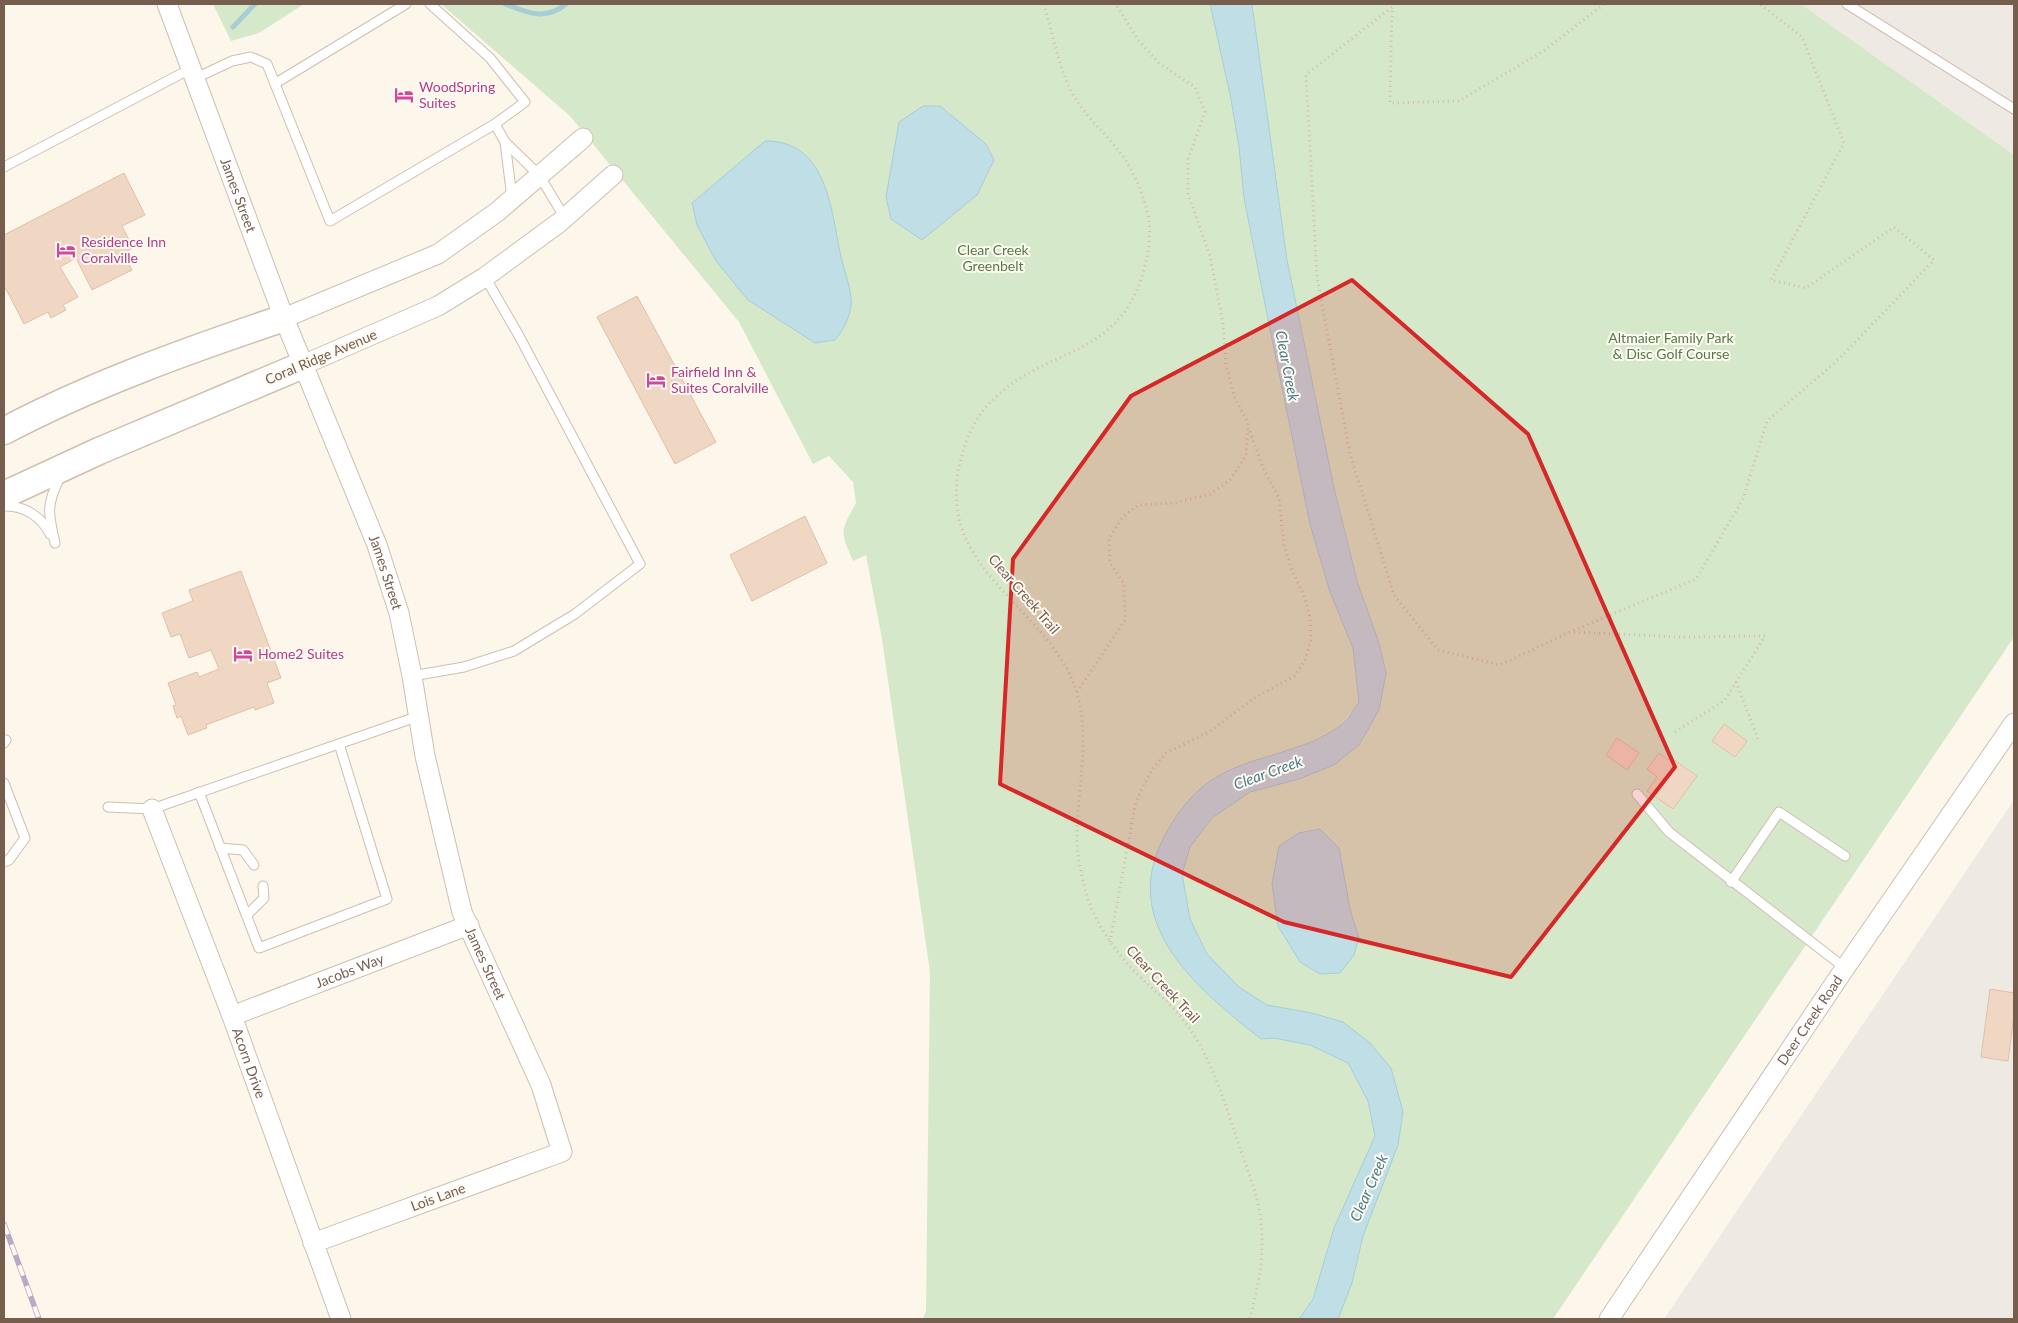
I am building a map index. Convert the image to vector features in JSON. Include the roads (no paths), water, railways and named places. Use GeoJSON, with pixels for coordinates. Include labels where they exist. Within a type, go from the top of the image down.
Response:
{"type":"FeatureCollection","features":[{"type":"Feature","properties":{"kind":"street","name":"James Street"},"geometry":{"type":"LineString","coordinates":[[167,4],[284,318],[377,545],[399,613],[430,776],[462,912],[541,1085],[562,1152]]}},
{"type":"Feature","properties":{"kind":"street"},"geometry":{"type":"LineString","coordinates":[[4,431],[92,390],[203,346],[284,318],[438,254],[512,198],[583,138]]}},
{"type":"Feature","properties":{"kind":"street","name":"Coral Ridge Avenue"},"geometry":{"type":"LineString","coordinates":[[4,495],[66,466],[438,306],[485,277],[565,218],[613,175]]}},
{"type":"Feature","properties":{"kind":"street","name":"Deer Creek Road"},"geometry":{"type":"LineString","coordinates":[[1608,1319],[1845,968],[2014,723]]}},
{"type":"Feature","properties":{"kind":"street","name":"Acorn Drive"},"geometry":{"type":"LineString","coordinates":[[152,809],[232,1016],[341,1319]]}},
{"type":"Feature","properties":{"kind":"street","name":"Jacobs Way"},"geometry":{"type":"LineString","coordinates":[[232,1016],[468,925]]}},
{"type":"Feature","properties":{"kind":"street","name":"Lois Lane"},"geometry":{"type":"LineString","coordinates":[[313,1243],[562,1152]]}},
{"type":"Feature","properties":{"kind":"lane"},"geometry":{"type":"LineString","coordinates":[[276,83],[406,4]]}},
{"type":"Feature","properties":{"kind":"lane"},"geometry":{"type":"LineString","coordinates":[[4,167],[194,73],[251,57],[267,64],[330,221],[495,124],[525,102],[490,58],[430,4]]}},
{"type":"Feature","properties":{"kind":"lane"},"geometry":{"type":"LineString","coordinates":[[1847,4],[2014,109]]}},
{"type":"Feature","properties":{"kind":"lane"},"geometry":{"type":"LineString","coordinates":[[495,124],[505,142],[539,175],[565,218]]}},
{"type":"Feature","properties":{"kind":"lane"},"geometry":{"type":"LineString","coordinates":[[505,142],[512,198]]}},
{"type":"Feature","properties":{"kind":"lane"},"geometry":{"type":"LineString","coordinates":[[412,676],[464,667],[514,651],[575,614],[640,564],[518,334],[485,277]]}},
{"type":"Feature","properties":{"kind":"lane"},"geometry":{"type":"LineString","coordinates":[[4,506],[14,506],[32,513],[46,526],[55,543],[48,511],[52,494],[66,466]]}},
{"type":"Feature","properties":{"kind":"lane"},"geometry":{"type":"LineString","coordinates":[[108,807],[152,809],[419,716]]}},
{"type":"Feature","properties":{"kind":"lane"},"geometry":{"type":"LineString","coordinates":[[199,792],[259,948],[387,899],[340,744]]}},
{"type":"Feature","properties":{"kind":"lane"},"geometry":{"type":"LineString","coordinates":[[4,783],[25,838],[9,860],[4,862]]}},
{"type":"Feature","properties":{"kind":"lane"},"geometry":{"type":"LineString","coordinates":[[1636,794],[1669,832],[1731,882],[1845,968]]}},
{"type":"Feature","properties":{"kind":"lane"},"geometry":{"type":"LineString","coordinates":[[1731,882],[1779,812],[1845,856]]}},
{"type":"Feature","properties":{"kind":"lane"},"geometry":{"type":"LineString","coordinates":[[220,848],[243,850],[254,865]]}},
{"type":"Feature","properties":{"kind":"lane"},"geometry":{"type":"LineString","coordinates":[[247,915],[264,898],[263,886]]}},
{"type":"Feature","properties":{"kind":"water","name":"Clear Creek"},"geometry":{"type":"Polygon","coordinates":[[[1210,4],[1252,4],[1287,260],[1334,488],[1357,581],[1379,643],[1386,673],[1379,710],[1359,745],[1334,765],[1299,779],[1250,792],[1212,818],[1190,847],[1182,874],[1190,919],[1207,954],[1239,987],[1267,1005],[1312,1013],[1343,1022],[1370,1043],[1391,1068],[1403,1112],[1398,1145],[1363,1236],[1352,1283],[1338,1319],[1299,1319],[1313,1299],[1334,1228],[1375,1136],[1368,1101],[1348,1063],[1310,1045],[1274,1038],[1261,1039],[1211,997],[1188,974],[1169,948],[1156,921],[1150,892],[1154,861],[1169,828],[1180,811],[1201,788],[1218,776],[1242,765],[1314,741],[1327,734],[1343,724],[1359,702],[1353,648],[1330,592],[1310,524],[1244,198],[1239,147],[1231,99],[1210,4]]]}},
{"type":"Feature","properties":{"kind":"water"},"geometry":{"type":"Polygon","coordinates":[[[923,106],[940,106],[986,144],[994,160],[977,195],[922,240],[891,219],[886,197],[899,122],[923,106]]]}},
{"type":"Feature","properties":{"kind":"water"},"geometry":{"type":"Polygon","coordinates":[[[765,141],[786,144],[802,152],[814,165],[823,181],[834,219],[851,301],[847,320],[835,340],[815,343],[748,300],[716,261],[697,225],[692,203],[765,141]]]}},
{"type":"Feature","properties":{"kind":"water"},"geometry":{"type":"Polygon","coordinates":[[[1320,829],[1339,848],[1350,909],[1359,938],[1354,955],[1340,973],[1320,974],[1300,962],[1278,926],[1272,884],[1279,846],[1299,833],[1320,829]]]}},
{"type":"Feature","properties":{"kind":"waterway"},"geometry":{"type":"LineString","coordinates":[[233,27],[255,4]]}},
{"type":"Feature","properties":{"kind":"waterway"},"geometry":{"type":"LineString","coordinates":[[505,4],[536,14],[551,12],[566,4]]}},
{"type":"Feature","properties":{"kind":"railway"},"geometry":{"type":"LineString","coordinates":[[4,1224],[39,1319]]}},
{"type":"Feature","properties":{"kind":"place","name":"WoodSpring Suites"},"geometry":{"type":"Point","coordinates":[404,95]}},
{"type":"Feature","properties":{"kind":"place","name":"Residence Inn Coralville"},"geometry":{"type":"Point","coordinates":[66,250]}},
{"type":"Feature","properties":{"kind":"place","name":"Fairfield Inn & Suites Coralville"},"geometry":{"type":"Point","coordinates":[656,380]}},
{"type":"Feature","properties":{"kind":"place","name":"Home2 Suites"},"geometry":{"type":"Point","coordinates":[243,654]}},
{"type":"Feature","properties":{"kind":"park label","name":"Clear Creek Greenbelt"},"geometry":{"type":"Point","coordinates":[993,258]}},
{"type":"Feature","properties":{"kind":"park label","name":"Altmaier Family Park & Disc Golf Course"},"geometry":{"type":"Point","coordinates":[1671,346]}}]}
